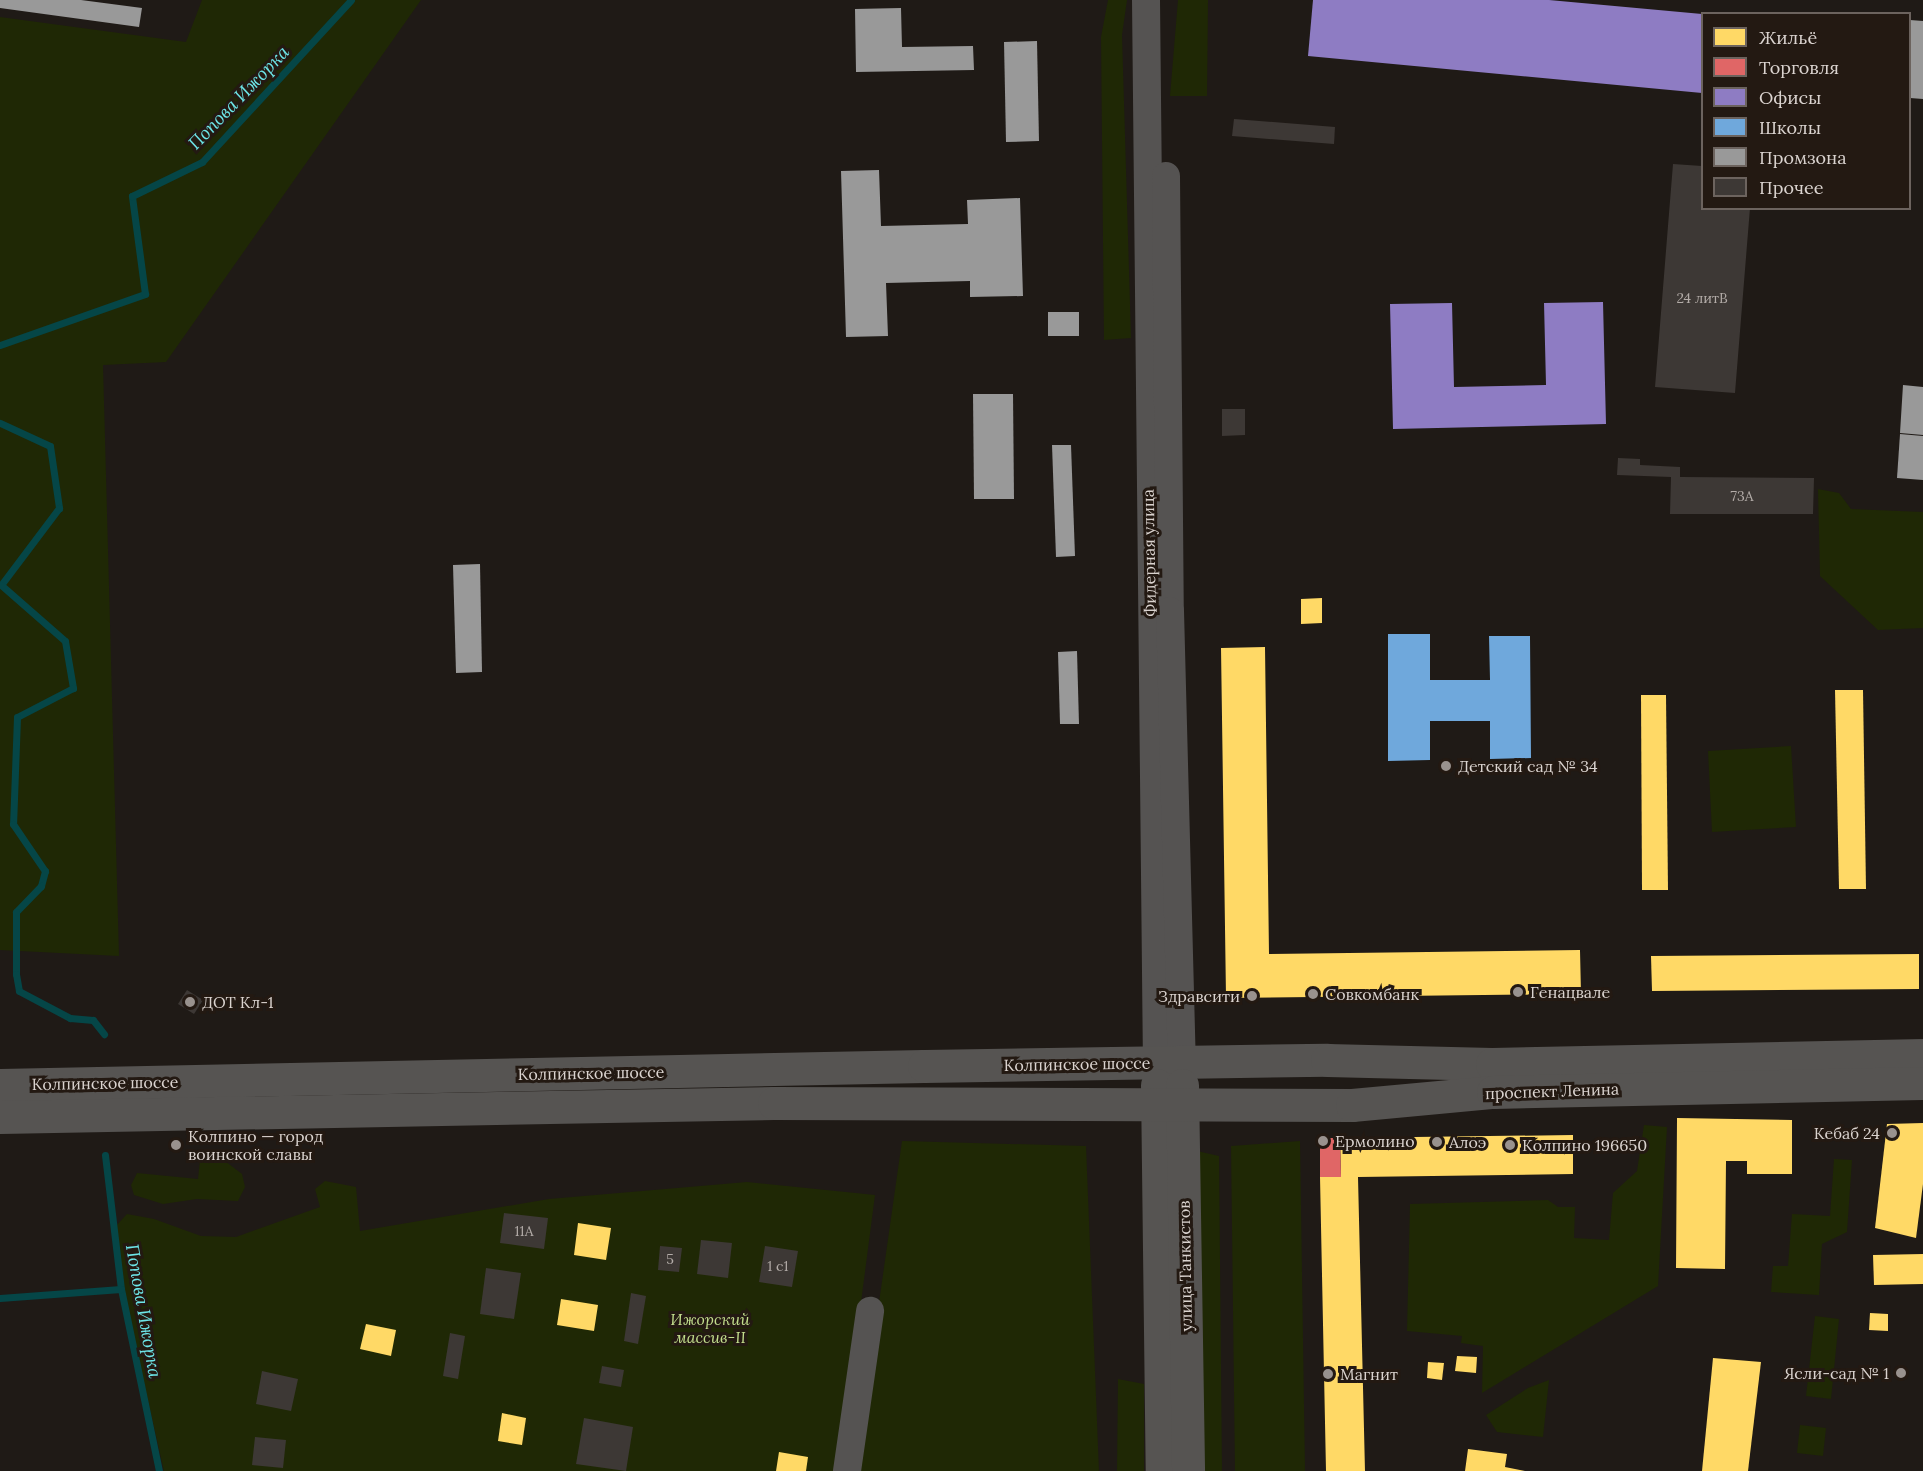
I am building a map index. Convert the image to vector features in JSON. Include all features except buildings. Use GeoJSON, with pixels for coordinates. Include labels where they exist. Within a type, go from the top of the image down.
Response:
{"type":"FeatureCollection","features":[{"type":"Feature","properties":{"kind":"main road","name":"проспект Ленина"},"geometry":{"type":"LineString","coordinates":[[1169,1062],[1492,1064],[1923,1055]]}},
{"type":"Feature","properties":{"kind":"main road","name":"Колпинское шоссе"},"geometry":{"type":"LineString","coordinates":[[0,1085],[1169,1062]]}},
{"type":"Feature","properties":{"kind":"main road","name":"Фидерная улица"},"geometry":{"type":"LineString","coordinates":[[1169,1062],[1169,1106]]}},
{"type":"Feature","properties":{"kind":"main road","name":"проспект Ленина"},"geometry":{"type":"LineString","coordinates":[[1169,1106],[1352,1105],[1493,1092],[1923,1083]]}},
{"type":"Feature","properties":{"kind":"main road","name":"Колпинское шоссе"},"geometry":{"type":"LineString","coordinates":[[0,1117],[774,1103],[1169,1106]]}},
{"type":"Feature","properties":{"kind":"main road","name":"улица Танкистов"},"geometry":{"type":"LineString","coordinates":[[1162,1471],[1169,1106]]}},
{"type":"Feature","properties":{"kind":"main road","name":"улица Танкистов"},"geometry":{"type":"LineString","coordinates":[[1169,1106],[1188,1471]]}},
{"type":"Feature","properties":{"kind":"street","name":"Фидерная улица"},"geometry":{"type":"LineString","coordinates":[[1146,0],[1157,354],[1169,1062]]}},
{"type":"Feature","properties":{"kind":"street","name":"Фидерная улица"},"geometry":{"type":"LineString","coordinates":[[1157,354],[1165,0]]}},
{"type":"Feature","properties":{"kind":"street"},"geometry":{"type":"LineString","coordinates":[[847,1471],[870,1311]]}},
{"type":"Feature","properties":{"kind":"green space"},"geometry":{"type":"Polygon","coordinates":[[[202,0],[421,0],[166,362],[103,365],[119,956],[0,950],[0,17],[186,42],[202,0]]]}},
{"type":"Feature","properties":{"kind":"green space"},"geometry":{"type":"Polygon","coordinates":[[[1108,0],[1127,0],[1122,35],[1131,338],[1104,340],[1101,37],[1108,0]]]}},
{"type":"Feature","properties":{"kind":"green space"},"geometry":{"type":"Polygon","coordinates":[[[1178,0],[1208,0],[1207,96],[1170,96],[1178,0]]]}},
{"type":"Feature","properties":{"kind":"green space"},"geometry":{"type":"Polygon","coordinates":[[[1818,489],[1839,493],[1851,509],[1923,512],[1923,628],[1878,630],[1820,576],[1818,489]]]}},
{"type":"Feature","properties":{"kind":"green space"},"geometry":{"type":"Polygon","coordinates":[[[1791,746],[1796,827],[1712,832],[1708,751],[1791,746]]]}},
{"type":"Feature","properties":{"kind":"green space"},"geometry":{"type":"Polygon","coordinates":[[[1644,1125],[1667,1127],[1658,1286],[1482,1393],[1483,1346],[1461,1343],[1462,1336],[1407,1331],[1410,1204],[1548,1200],[1558,1207],[1575,1207],[1574,1238],[1609,1240],[1613,1193],[1637,1171],[1644,1125]]]}},
{"type":"Feature","properties":{"kind":"green space"},"geometry":{"type":"Polygon","coordinates":[[[902,1141],[1086,1146],[1099,1471],[855,1471],[902,1141]]]}},
{"type":"Feature","properties":{"kind":"green space"},"geometry":{"type":"Polygon","coordinates":[[[1300,1141],[1305,1471],[1235,1471],[1231,1146],[1300,1141]]]}},
{"type":"Feature","properties":{"kind":"green space"},"geometry":{"type":"Polygon","coordinates":[[[1197,1151],[1219,1156],[1222,1471],[1199,1471],[1197,1151]]]}},
{"type":"Feature","properties":{"kind":"green space"},"geometry":{"type":"Polygon","coordinates":[[[1834,1159],[1852,1160],[1847,1232],[1822,1244],[1819,1295],[1771,1292],[1773,1266],[1788,1266],[1792,1214],[1830,1216],[1834,1159]]]}},
{"type":"Feature","properties":{"kind":"green space"},"geometry":{"type":"Polygon","coordinates":[[[200,1160],[225,1161],[242,1174],[245,1187],[238,1201],[197,1199],[163,1204],[134,1195],[131,1185],[137,1173],[198,1179],[200,1160]]]}},
{"type":"Feature","properties":{"kind":"green space","name":"Ижорский массив-II"},"geometry":{"type":"Polygon","coordinates":[[[325,1181],[356,1187],[360,1231],[549,1199],[747,1182],[875,1195],[839,1471],[164,1471],[120,1277],[115,1227],[127,1214],[154,1219],[201,1236],[236,1237],[320,1207],[315,1189],[325,1181]]]}},
{"type":"Feature","properties":{"kind":"green space"},"geometry":{"type":"Polygon","coordinates":[[[1815,1316],[1839,1319],[1831,1399],[1806,1396],[1815,1316]]]}},
{"type":"Feature","properties":{"kind":"green space"},"geometry":{"type":"Polygon","coordinates":[[[1118,1379],[1144,1384],[1144,1471],[1117,1471],[1118,1379]]]}},
{"type":"Feature","properties":{"kind":"green space"},"geometry":{"type":"Polygon","coordinates":[[[1549,1380],[1543,1437],[1497,1432],[1486,1415],[1528,1388],[1549,1380]]]}},
{"type":"Feature","properties":{"kind":"green space"},"geometry":{"type":"Polygon","coordinates":[[[1800,1425],[1826,1428],[1823,1456],[1797,1453],[1800,1425]]]}},
{"type":"Feature","properties":{"kind":"waterway","name":"Попова Ижорка"},"geometry":{"type":"LineString","coordinates":[[0,345],[145,294],[132,196],[202,162],[351,0]]}},
{"type":"Feature","properties":{"kind":"waterway","name":"Попова Ижорка"},"geometry":{"type":"LineString","coordinates":[[0,423],[50,446],[59,508],[1,585],[65,641],[73,688],[17,717],[13,824],[45,871],[41,886],[16,912],[16,974],[19,991],[70,1018],[93,1020],[104,1034]]}},
{"type":"Feature","properties":{"kind":"waterway","name":"Попова Ижорка"},"geometry":{"type":"LineString","coordinates":[[105,1155],[121,1289],[159,1471]]}},
{"type":"Feature","properties":{"kind":"waterway"},"geometry":{"type":"LineString","coordinates":[[0,1298],[121,1289]]}},
{"type":"Feature","properties":{"kind":"place","name":"Детский сад № 34"},"geometry":{"type":"Point","coordinates":[1446,766]}},
{"type":"Feature","properties":{"kind":"place","name":"Генацвале"},"geometry":{"type":"Point","coordinates":[1518,992]}},
{"type":"Feature","properties":{"kind":"place","name":"Совкомбанк"},"geometry":{"type":"Point","coordinates":[1313,994]}},
{"type":"Feature","properties":{"kind":"place","name":"Здравсити"},"geometry":{"type":"Point","coordinates":[1252,996]}},
{"type":"Feature","properties":{"kind":"place","name":"ДОТ Кл-1"},"geometry":{"type":"Point","coordinates":[190,1002]}},
{"type":"Feature","properties":{"kind":"place","name":"Кебаб 24"},"geometry":{"type":"Point","coordinates":[1892,1133]}},
{"type":"Feature","properties":{"kind":"place","name":"Ермолино"},"geometry":{"type":"Point","coordinates":[1323,1141]}},
{"type":"Feature","properties":{"kind":"place","name":"Алоэ"},"geometry":{"type":"Point","coordinates":[1437,1142]}},
{"type":"Feature","properties":{"kind":"place","name":"Колпино — город воинской славы"},"geometry":{"type":"Point","coordinates":[176,1145]}},
{"type":"Feature","properties":{"kind":"place","name":"Колпино 196650"},"geometry":{"type":"Point","coordinates":[1510,1145]}},
{"type":"Feature","properties":{"kind":"place","name":"Ясли-сад № 1"},"geometry":{"type":"Point","coordinates":[1901,1373]}},
{"type":"Feature","properties":{"kind":"place","name":"Магнит"},"geometry":{"type":"Point","coordinates":[1328,1374]}}]}
